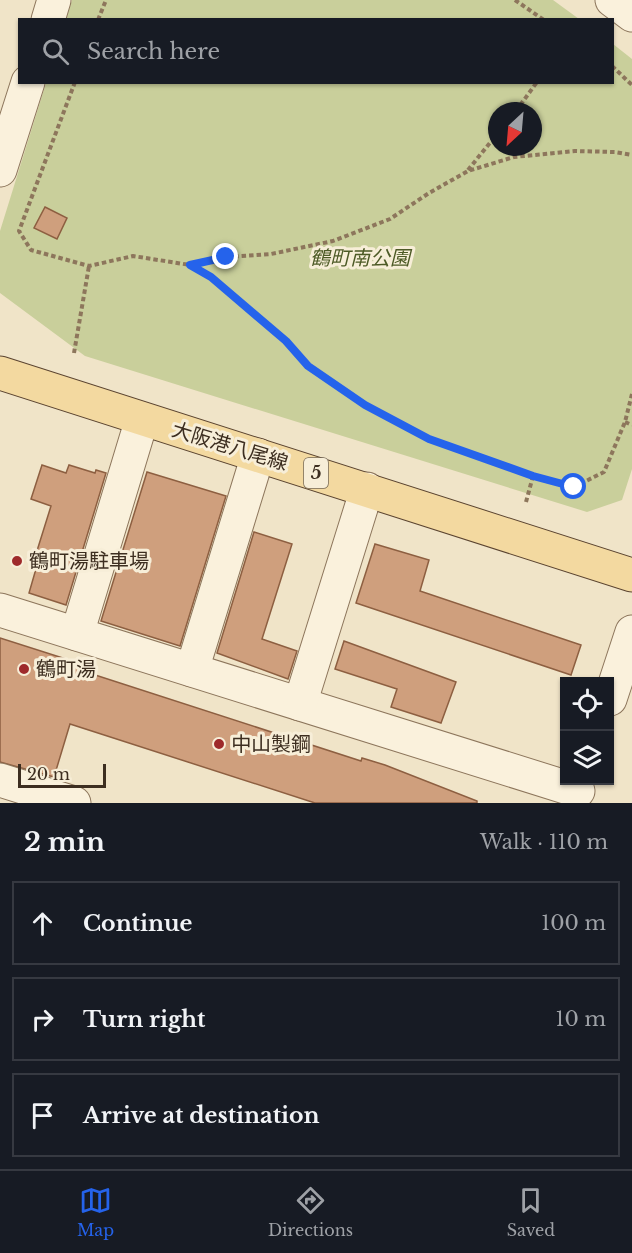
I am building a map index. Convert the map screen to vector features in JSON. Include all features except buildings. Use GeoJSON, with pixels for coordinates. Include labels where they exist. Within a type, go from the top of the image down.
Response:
{"type":"FeatureCollection","features":[{"type":"Feature","properties":{"kind":"main road","name":"大阪港八尾線"},"geometry":{"type":"LineString","coordinates":[[0,373],[632,576]]}},
{"type":"Feature","properties":{"kind":"street"},"geometry":{"type":"LineString","coordinates":[[49,18],[54,0]]}},
{"type":"Feature","properties":{"kind":"street"},"geometry":{"type":"LineString","coordinates":[[612,0],[632,15]]}},
{"type":"Feature","properties":{"kind":"street"},"geometry":{"type":"LineString","coordinates":[[0,170],[27,84]]}},
{"type":"Feature","properties":{"kind":"street"},"geometry":{"type":"LineString","coordinates":[[77,634],[142,419]]}},
{"type":"Feature","properties":{"kind":"street"},"geometry":{"type":"LineString","coordinates":[[192,670],[258,455]]}},
{"type":"Feature","properties":{"kind":"street"},"geometry":{"type":"LineString","coordinates":[[300,704],[367,489]]}},
{"type":"Feature","properties":{"kind":"street"},"geometry":{"type":"LineString","coordinates":[[0,610],[578,792]]}},
{"type":"Feature","properties":{"kind":"street"},"geometry":{"type":"LineString","coordinates":[[614,684],[632,632]]}},
{"type":"Feature","properties":{"kind":"street"},"geometry":{"type":"LineString","coordinates":[[0,780],[75,803]]}},
{"type":"Feature","properties":{"kind":"path"},"geometry":{"type":"LineString","coordinates":[[99,18],[106,0]]}},
{"type":"Feature","properties":{"kind":"path"},"geometry":{"type":"LineString","coordinates":[[515,0],[541,18]]}},
{"type":"Feature","properties":{"kind":"path"},"geometry":{"type":"LineString","coordinates":[[614,68],[632,85]]}},
{"type":"Feature","properties":{"kind":"path"},"geometry":{"type":"LineString","coordinates":[[74,84],[19,231],[31,250],[89,266],[133,256],[190,265],[211,277],[286,341],[308,366],[365,405],[429,439],[533,476],[574,487],[604,472],[625,422],[632,394]]}},
{"type":"Feature","properties":{"kind":"path"},"geometry":{"type":"LineString","coordinates":[[523,102],[536,84]]}},
{"type":"Feature","properties":{"kind":"path"},"geometry":{"type":"LineString","coordinates":[[468,171],[488,145]]}},
{"type":"Feature","properties":{"kind":"path"},"geometry":{"type":"LineString","coordinates":[[190,265],[226,257],[272,254],[333,241],[390,219],[468,171],[514,157],[555,153],[615,152],[632,155]]}},
{"type":"Feature","properties":{"kind":"path"},"geometry":{"type":"LineString","coordinates":[[74,353],[89,266]]}},
{"type":"Feature","properties":{"kind":"path"},"geometry":{"type":"LineString","coordinates":[[625,422],[632,425]]}},
{"type":"Feature","properties":{"kind":"path"},"geometry":{"type":"LineString","coordinates":[[526,502],[533,476]]}},
{"type":"Feature","properties":{"kind":"green space"},"geometry":{"type":"Polygon","coordinates":[[[72,0],[553,0],[578,18],[66,18],[72,0]]]}},
{"type":"Feature","properties":{"kind":"green space","name":"鶴町南公園"},"geometry":{"type":"Polygon","coordinates":[[[614,45],[632,59],[632,469],[622,500],[587,512],[85,356],[0,293],[0,231],[46,84],[614,84],[614,45]]]}},
{"type":"Feature","properties":{"kind":"place","name":"鶴町湯駐車場"},"geometry":{"type":"Point","coordinates":[17,561]}},
{"type":"Feature","properties":{"kind":"place","name":"鶴町湯"},"geometry":{"type":"Point","coordinates":[24,669]}},
{"type":"Feature","properties":{"kind":"place","name":"中山製鋼"},"geometry":{"type":"Point","coordinates":[219,744]}},
{"type":"Feature","properties":{"kind":"route"},"geometry":{"type":"LineString","coordinates":[[226,257],[190,265],[211,277],[286,341],[308,366],[365,405],[429,439],[533,476],[574,487]]}}]}
